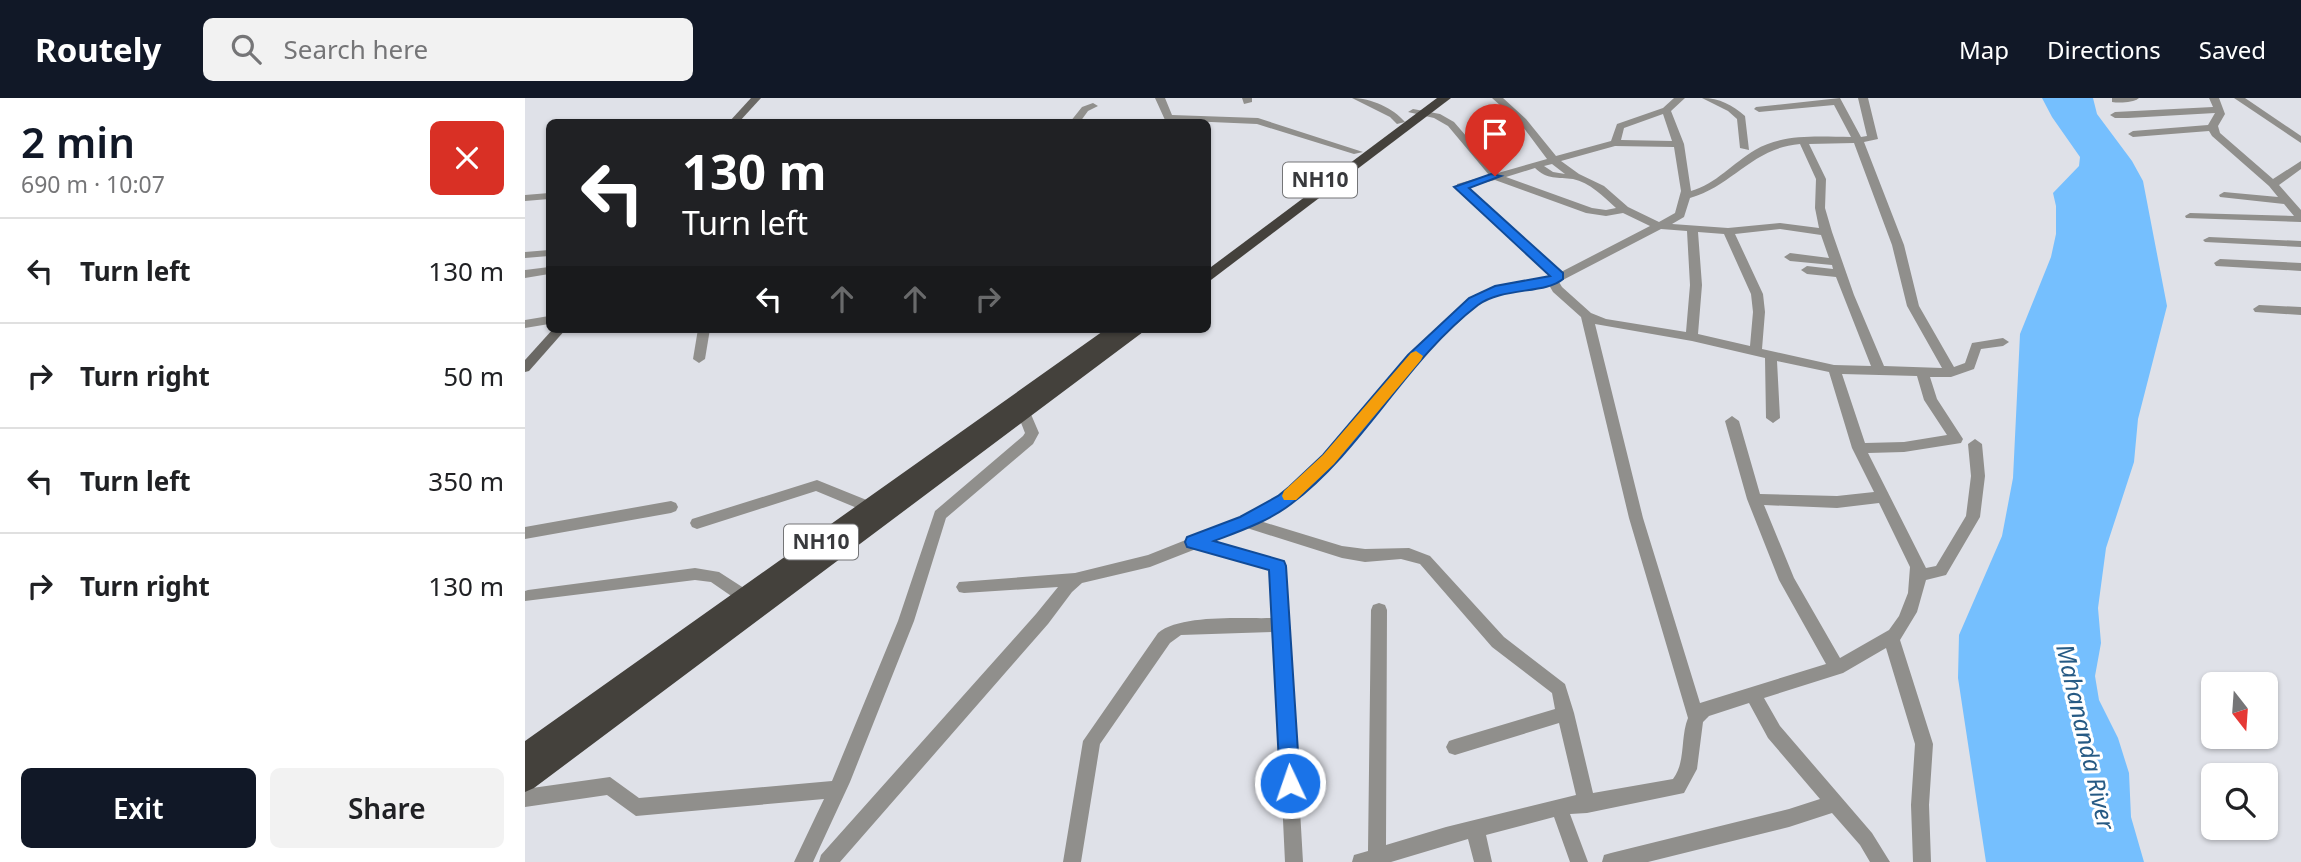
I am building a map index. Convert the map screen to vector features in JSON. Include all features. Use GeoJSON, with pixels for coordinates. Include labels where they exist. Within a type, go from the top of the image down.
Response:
{"type":"FeatureCollection","features":[{"type":"Feature","properties":{"kind":"highway","name":"NH10"},"geometry":{"type":"LineString","coordinates":[[1211,260],[1399,122],[1419,113],[1433,98]]}},
{"type":"Feature","properties":{"kind":"highway"},"geometry":{"type":"LineString","coordinates":[[1211,275],[1419,113],[1445,98]]}},
{"type":"Feature","properties":{"kind":"highway","name":"NH10"},"geometry":{"type":"LineString","coordinates":[[525,755],[1111,333]]}},
{"type":"Feature","properties":{"kind":"highway"},"geometry":{"type":"LineString","coordinates":[[525,780],[1134,333]]}},
{"type":"Feature","properties":{"kind":"main road"},"geometry":{"type":"LineString","coordinates":[[737,119],[756,98]]}},
{"type":"Feature","properties":{"kind":"main road"},"geometry":{"type":"LineString","coordinates":[[746,119],[765,98]]}},
{"type":"Feature","properties":{"kind":"main road"},"geometry":{"type":"LineString","coordinates":[[525,365],[546,333]]}},
{"type":"Feature","properties":{"kind":"main road"},"geometry":{"type":"LineString","coordinates":[[525,365],[556,333]]}},
{"type":"Feature","properties":{"kind":"street"},"geometry":{"type":"LineString","coordinates":[[1160,98],[1168,118],[1198,119]]}},
{"type":"Feature","properties":{"kind":"street"},"geometry":{"type":"LineString","coordinates":[[1357,98],[1393,115],[1399,122]]}},
{"type":"Feature","properties":{"kind":"street"},"geometry":{"type":"LineString","coordinates":[[1497,98],[1523,121],[1553,160],[1575,176],[1600,188],[1624,209],[1659,226],[1728,231],[1780,226],[1826,232]]}},
{"type":"Feature","properties":{"kind":"street"},"geometry":{"type":"LineString","coordinates":[[1615,143],[1620,126],[1666,110],[1680,98]]}},
{"type":"Feature","properties":{"kind":"street"},"geometry":{"type":"LineString","coordinates":[[1707,98],[1731,109],[1742,118],[1745,148]]}},
{"type":"Feature","properties":{"kind":"street"},"geometry":{"type":"LineString","coordinates":[[1687,196],[1715,187],[1769,147],[1804,142],[1874,139],[1863,98]]}},
{"type":"Feature","properties":{"kind":"street"},"geometry":{"type":"LineString","coordinates":[[2115,100],[2134,98]]}},
{"type":"Feature","properties":{"kind":"street"},"geometry":{"type":"LineString","coordinates":[[2213,128],[2220,116],[2214,98]]}},
{"type":"Feature","properties":{"kind":"street"},"geometry":{"type":"LineString","coordinates":[[2243,101],[2260,98]]}},
{"type":"Feature","properties":{"kind":"street"},"geometry":{"type":"LineString","coordinates":[[1759,109],[1836,100],[1859,139],[1898,245],[1913,306],[1951,373]]}},
{"type":"Feature","properties":{"kind":"street"},"geometry":{"type":"LineString","coordinates":[[2243,101],[2301,140]]}},
{"type":"Feature","properties":{"kind":"street"},"geometry":{"type":"LineString","coordinates":[[1077,119],[1085,108],[1093,106]]}},
{"type":"Feature","properties":{"kind":"street"},"geometry":{"type":"LineString","coordinates":[[2115,115],[2140,116],[2189,109],[2219,110]]}},
{"type":"Feature","properties":{"kind":"street"},"geometry":{"type":"LineString","coordinates":[[964,587],[1078,578],[1150,561],[1246,522],[1284,501],[1306,482],[1360,424],[1413,359],[1474,301],[1500,289],[1555,278],[1680,215],[1687,196],[1679,144],[1666,110]]}},
{"type":"Feature","properties":{"kind":"street"},"geometry":{"type":"LineString","coordinates":[[1419,113],[1437,116],[1451,124],[1495,176],[1590,211],[1606,213],[1624,209]]}},
{"type":"Feature","properties":{"kind":"street"},"geometry":{"type":"LineString","coordinates":[[1211,119],[1258,121],[1358,152]]}},
{"type":"Feature","properties":{"kind":"street"},"geometry":{"type":"LineString","coordinates":[[2133,134],[2213,128]]}},
{"type":"Feature","properties":{"kind":"street"},"geometry":{"type":"LineString","coordinates":[[2213,128],[2218,138],[2273,184],[2297,211]]}},
{"type":"Feature","properties":{"kind":"street"},"geometry":{"type":"LineString","coordinates":[[1804,142],[1821,179],[1820,208],[1826,232],[1878,370]]}},
{"type":"Feature","properties":{"kind":"street"},"geometry":{"type":"LineString","coordinates":[[1679,144],[1615,143],[1460,187],[1555,278],[1557,289],[1587,316],[1604,323],[1692,337],[1833,369],[1951,373],[1970,366],[1976,346],[2003,342]]}},
{"type":"Feature","properties":{"kind":"street"},"geometry":{"type":"LineString","coordinates":[[1538,164],[1541,170],[1555,175],[1575,176]]}},
{"type":"Feature","properties":{"kind":"street"},"geometry":{"type":"LineString","coordinates":[[2273,184],[2301,164]]}},
{"type":"Feature","properties":{"kind":"street"},"geometry":{"type":"LineString","coordinates":[[2224,195],[2297,211]]}},
{"type":"Feature","properties":{"kind":"street"},"geometry":{"type":"LineString","coordinates":[[525,198],[546,196]]}},
{"type":"Feature","properties":{"kind":"street"},"geometry":{"type":"LineString","coordinates":[[2190,216],[2297,211]]}},
{"type":"Feature","properties":{"kind":"street"},"geometry":{"type":"LineString","coordinates":[[1692,230],[1696,285],[1692,337]]}},
{"type":"Feature","properties":{"kind":"street"},"geometry":{"type":"LineString","coordinates":[[1728,231],[1757,294],[1759,312],[1756,352]]}},
{"type":"Feature","properties":{"kind":"street"},"geometry":{"type":"LineString","coordinates":[[2209,240],[2301,244]]}},
{"type":"Feature","properties":{"kind":"street"},"geometry":{"type":"LineString","coordinates":[[525,255],[546,253]]}},
{"type":"Feature","properties":{"kind":"street"},"geometry":{"type":"LineString","coordinates":[[1790,257],[1840,268]]}},
{"type":"Feature","properties":{"kind":"street"},"geometry":{"type":"LineString","coordinates":[[2220,262],[2301,267]]}},
{"type":"Feature","properties":{"kind":"street"},"geometry":{"type":"LineString","coordinates":[[1807,270],[1840,268]]}},
{"type":"Feature","properties":{"kind":"street"},"geometry":{"type":"LineString","coordinates":[[525,274],[546,271]]}},
{"type":"Feature","properties":{"kind":"street"},"geometry":{"type":"LineString","coordinates":[[2259,309],[2301,311]]}},
{"type":"Feature","properties":{"kind":"street"},"geometry":{"type":"LineString","coordinates":[[1379,610],[1369,859],[1559,807],[1678,787],[1686,776],[1696,718],[1668,631],[1608,415],[1587,316]]}},
{"type":"Feature","properties":{"kind":"street"},"geometry":{"type":"LineString","coordinates":[[525,324],[546,320]]}},
{"type":"Feature","properties":{"kind":"street"},"geometry":{"type":"LineString","coordinates":[[698,359],[703,333]]}},
{"type":"Feature","properties":{"kind":"street"},"geometry":{"type":"LineString","coordinates":[[1771,356],[1773,418]]}},
{"type":"Feature","properties":{"kind":"street"},"geometry":{"type":"LineString","coordinates":[[1696,718],[1703,710],[1836,668],[1891,638],[1901,628],[1920,575],[1916,559],[1881,497],[1859,448],[1833,369]]}},
{"type":"Feature","properties":{"kind":"street"},"geometry":{"type":"LineString","coordinates":[[1859,448],[1904,447],[1956,439],[1931,400],[1921,372]]}},
{"type":"Feature","properties":{"kind":"street"},"geometry":{"type":"LineString","coordinates":[[803,862],[838,789],[906,621],[940,515],[1028,440],[1032,433],[1025,415]]}},
{"type":"Feature","properties":{"kind":"street"},"geometry":{"type":"LineString","coordinates":[[1732,421],[1754,499],[1787,580],[1836,668]]}},
{"type":"Feature","properties":{"kind":"street"},"geometry":{"type":"LineString","coordinates":[[1920,575],[1941,571],[1973,517],[1978,476],[1975,444]]}},
{"type":"Feature","properties":{"kind":"street"},"geometry":{"type":"LineString","coordinates":[[697,523],[811,486],[823,486],[869,507]]}},
{"type":"Feature","properties":{"kind":"street"},"geometry":{"type":"LineString","coordinates":[[1754,499],[1836,502],[1881,497]]}},
{"type":"Feature","properties":{"kind":"street"},"geometry":{"type":"LineString","coordinates":[[525,533],[671,507]]}},
{"type":"Feature","properties":{"kind":"street"},"geometry":{"type":"LineString","coordinates":[[1246,522],[1357,555],[1411,553],[1419,556],[1447,582],[1498,642],[1554,684],[1561,695],[1566,713],[1587,804]]}},
{"type":"Feature","properties":{"kind":"street"},"geometry":{"type":"LineString","coordinates":[[1193,542],[1277,565],[1294,862]]}},
{"type":"Feature","properties":{"kind":"street"},"geometry":{"type":"LineString","coordinates":[[528,596],[695,574],[714,576],[745,597]]}},
{"type":"Feature","properties":{"kind":"street"},"geometry":{"type":"LineString","coordinates":[[828,862],[1042,619],[1067,587],[1078,578]]}},
{"type":"Feature","properties":{"kind":"street"},"geometry":{"type":"LineString","coordinates":[[1072,862],[1092,741],[1164,638],[1181,628],[1281,625]]}},
{"type":"Feature","properties":{"kind":"street"},"geometry":{"type":"LineString","coordinates":[[1891,638],[1924,744],[1920,805],[1922,862]]}},
{"type":"Feature","properties":{"kind":"street"},"geometry":{"type":"LineString","coordinates":[[1753,695],[1774,732],[1866,839],[1881,862]]}},
{"type":"Feature","properties":{"kind":"street"},"geometry":{"type":"LineString","coordinates":[[1455,747],[1566,713]]}},
{"type":"Feature","properties":{"kind":"street"},"geometry":{"type":"LineString","coordinates":[[525,798],[610,786],[636,807],[838,789]]}},
{"type":"Feature","properties":{"kind":"street"},"geometry":{"type":"LineString","coordinates":[[1611,862],[1789,818],[1834,803]]}},
{"type":"Feature","properties":{"kind":"street"},"geometry":{"type":"LineString","coordinates":[[1559,807],[1579,862]]}},
{"type":"Feature","properties":{"kind":"street"},"geometry":{"type":"LineString","coordinates":[[1475,829],[1483,862]]}},
{"type":"Feature","properties":{"kind":"water","name":"Mahananda River"},"geometry":{"type":"Polygon","coordinates":[[[2042,98],[2093,98],[2097,114],[2132,161],[2143,181],[2167,306],[2138,419],[2134,462],[2106,548],[2098,608],[2101,643],[2095,676],[2099,700],[2118,738],[2129,773],[2131,817],[2144,862],[1986,862],[1958,678],[1959,635],[2002,536],[2013,478],[2020,334],[2051,257],[2056,234],[2053,193],[2079,166],[2080,157],[2042,98]]]}},
{"type":"Feature","properties":{"kind":"slow traffic"},"geometry":{"type":"LineString","coordinates":[[1290,496],[1328,459],[1416,356]]}},
{"type":"Feature","properties":{"kind":"route"},"geometry":{"type":"LineString","coordinates":[[1290,783],[1278,566],[1272,562],[1193,542],[1246,522],[1284,501],[1328,459],[1413,359],[1474,301],[1500,289],[1553,281],[1558,276],[1460,187],[1495,176]]}}]}
